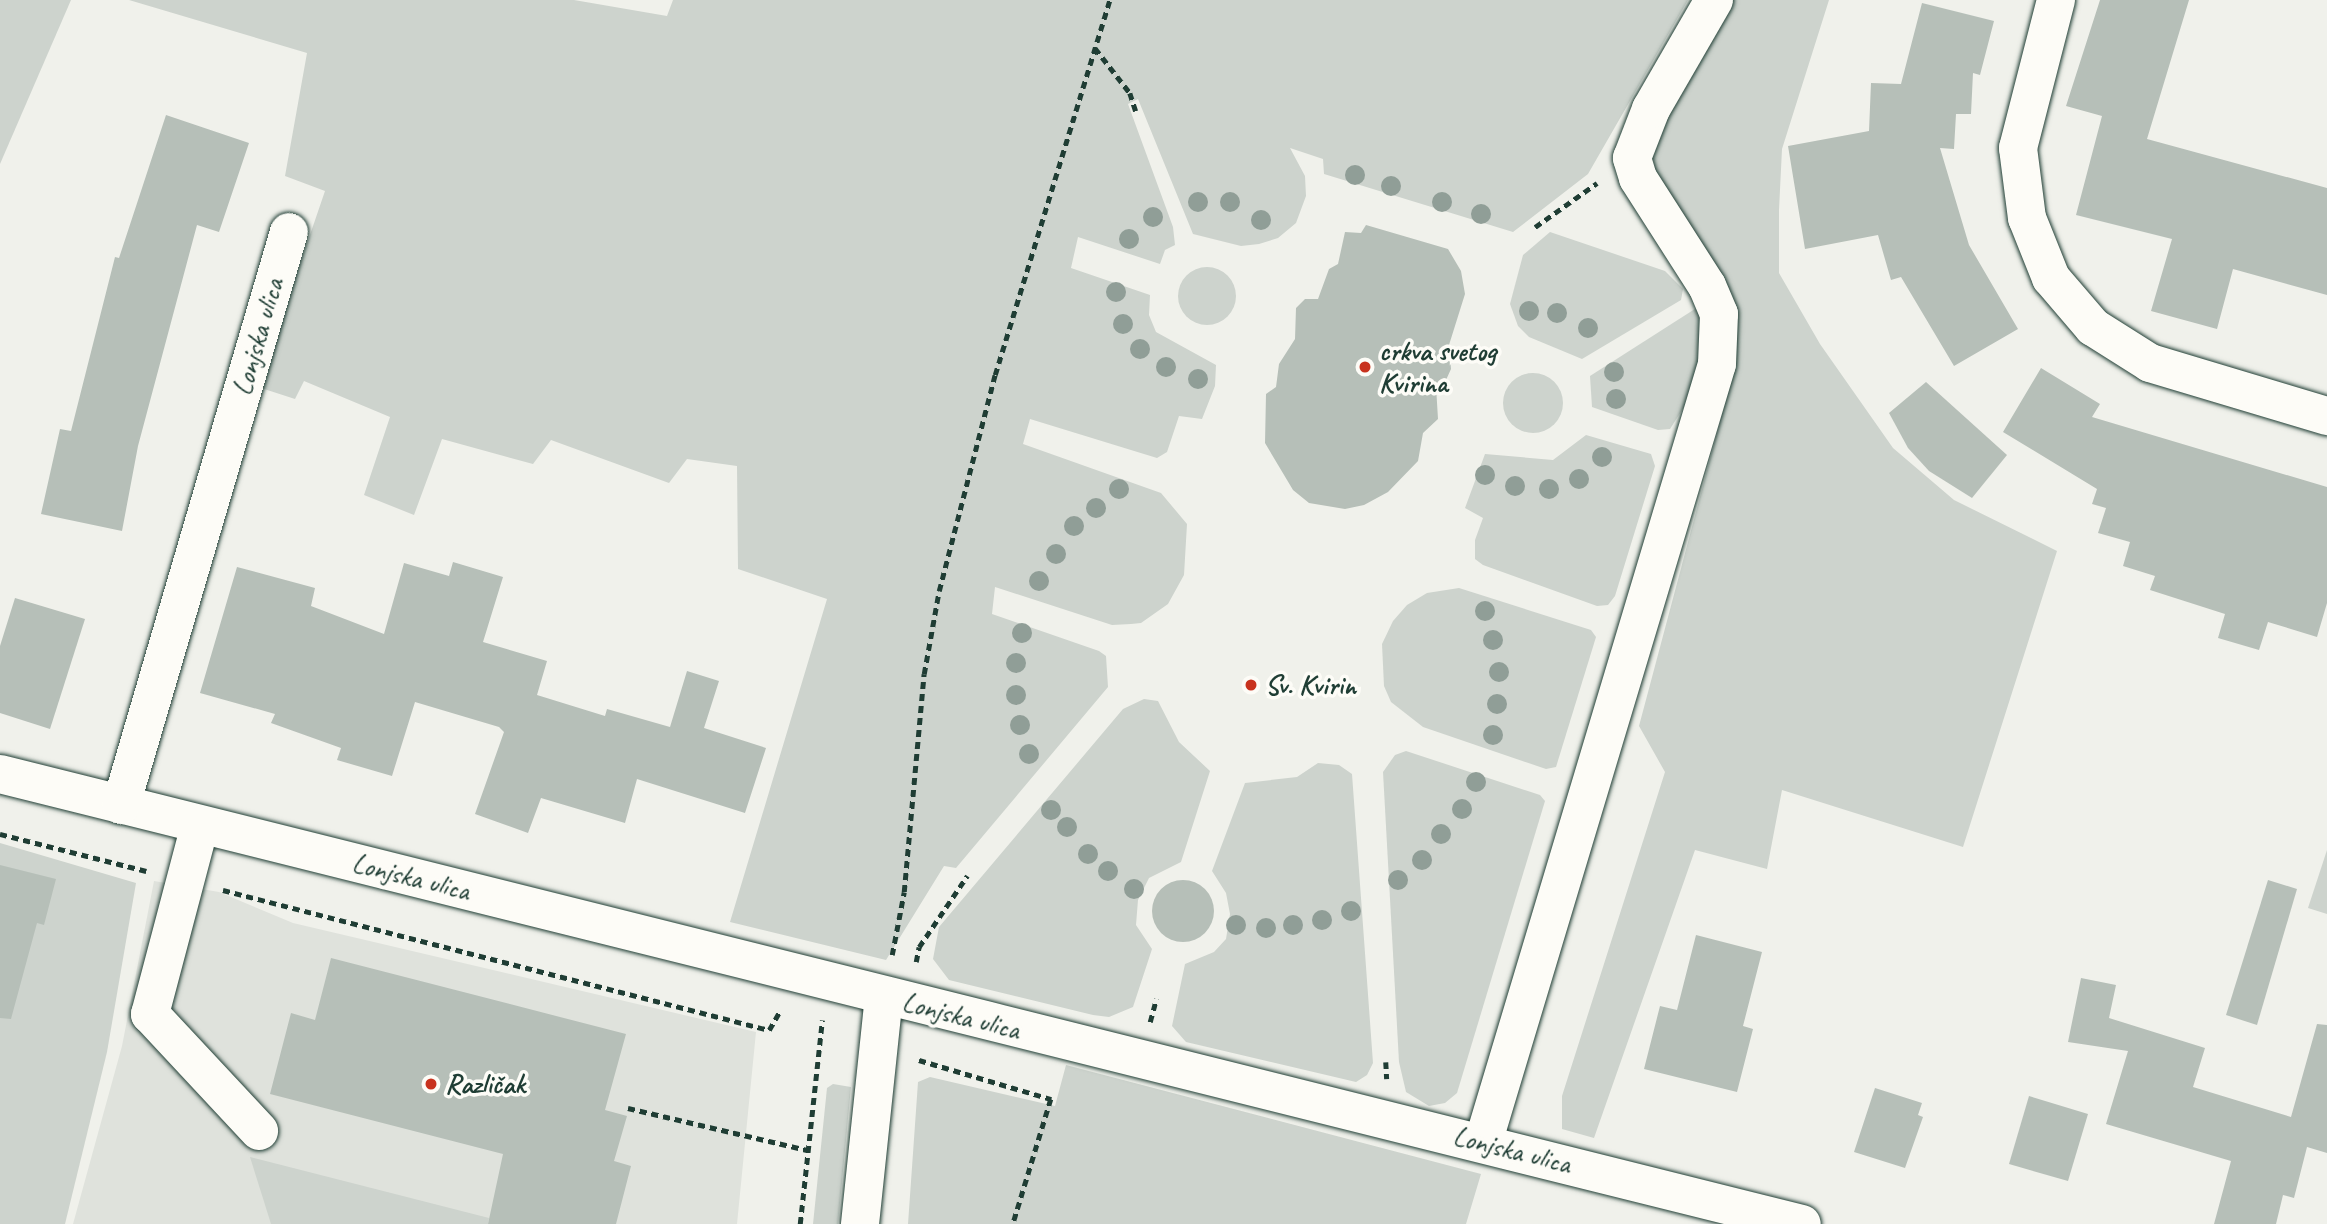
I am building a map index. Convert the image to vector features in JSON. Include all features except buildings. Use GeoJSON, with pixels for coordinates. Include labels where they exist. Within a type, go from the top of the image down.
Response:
{"type":"FeatureCollection","features":[{"type":"Feature","properties":{"kind":"street"},"geometry":{"type":"LineString","coordinates":[[1483,1143],[1717,364],[1719,314],[1707,286],[1638,178],[1632,158],[1651,109],[1714,0]]}},
{"type":"Feature","properties":{"kind":"street"},"geometry":{"type":"LineString","coordinates":[[2056,0],[2018,148],[2027,218],[2051,278],[2093,327],[2150,363],[2327,416]]}},
{"type":"Feature","properties":{"kind":"street","name":"Lonjska ulica"},"geometry":{"type":"LineString","coordinates":[[121,805],[289,232]]}},
{"type":"Feature","properties":{"kind":"street","name":"Lonjska ulica"},"geometry":{"type":"LineString","coordinates":[[0,774],[895,1000],[1483,1143],[1802,1224]]}},
{"type":"Feature","properties":{"kind":"street"},"geometry":{"type":"LineString","coordinates":[[200,825],[150,1014],[259,1131]]}},
{"type":"Feature","properties":{"kind":"street"},"geometry":{"type":"LineString","coordinates":[[860,1224],[895,1000]]}},
{"type":"Feature","properties":{"kind":"path"},"geometry":{"type":"LineString","coordinates":[[895,1000],[924,674],[939,591],[996,375],[1110,0]]}},
{"type":"Feature","properties":{"kind":"path"},"geometry":{"type":"LineString","coordinates":[[1095,47],[1130,93],[1136,111]]}},
{"type":"Feature","properties":{"kind":"path"},"geometry":{"type":"LineString","coordinates":[[1535,227],[1632,158]]}},
{"type":"Feature","properties":{"kind":"path"},"geometry":{"type":"LineString","coordinates":[[0,834],[769,1030],[779,1011],[790,1013]]}},
{"type":"Feature","properties":{"kind":"path"},"geometry":{"type":"LineString","coordinates":[[895,1000],[919,947],[967,876]]}},
{"type":"Feature","properties":{"kind":"path"},"geometry":{"type":"LineString","coordinates":[[800,1224],[827,983]]}},
{"type":"Feature","properties":{"kind":"path"},"geometry":{"type":"LineString","coordinates":[[811,1017],[822,1020]]}},
{"type":"Feature","properties":{"kind":"path"},"geometry":{"type":"LineString","coordinates":[[912,1070],[914,1059],[1052,1099],[1013,1224]]}},
{"type":"Feature","properties":{"kind":"path"},"geometry":{"type":"LineString","coordinates":[[628,1108],[807,1150]]}},
{"type":"Feature","properties":{"kind":"shaded area"},"geometry":{"type":"Polygon","coordinates":[[[0,0],[71,0],[0,164],[0,0]]]}},
{"type":"Feature","properties":{"kind":"shaded area"},"geometry":{"type":"Polygon","coordinates":[[[129,0],[574,0],[667,16],[673,0],[1688,0],[1588,174],[1513,232],[1324,174],[1323,159],[1290,148],[1305,176],[1306,196],[1296,223],[1278,238],[1241,246],[1193,234],[1138,99],[1128,104],[1173,227],[1175,245],[1165,250],[1160,264],[1078,237],[1071,268],[1150,295],[1149,315],[1156,332],[1216,365],[1215,386],[1202,419],[1179,416],[1167,452],[1157,458],[1030,419],[1023,444],[1161,493],[1187,524],[1184,575],[1168,604],[1141,623],[1131,624],[1112,625],[995,587],[992,614],[1099,651],[1106,656],[1108,687],[956,868],[944,866],[886,960],[730,922],[827,599],[738,569],[737,466],[687,459],[669,483],[551,440],[533,464],[442,439],[414,515],[364,495],[390,417],[304,381],[295,399],[258,387],[325,191],[285,176],[307,53],[129,0]]]}},
{"type":"Feature","properties":{"kind":"shaded area"},"geometry":{"type":"Polygon","coordinates":[[[1722,0],[1829,0],[1782,149],[1779,210],[1779,273],[1820,344],[1893,448],[1954,500],[2057,551],[1963,847],[1782,790],[1767,869],[1695,850],[1594,1138],[1562,1129],[1562,1096],[1665,772],[1639,726],[1733,373],[1737,344],[1729,288],[1657,178],[1652,153],[1722,0]]]}},
{"type":"Feature","properties":{"kind":"shaded area"},"geometry":{"type":"Polygon","coordinates":[[[1550,232],[1665,271],[1683,289],[1681,300],[1582,359],[1529,337],[1518,326],[1510,304],[1523,255],[1550,232]]]}},
{"type":"Feature","properties":{"kind":"shaded area"},"geometry":{"type":"Polygon","coordinates":[[[1201,267],[1213,267],[1228,275],[1236,290],[1236,302],[1228,317],[1213,325],[1201,325],[1186,317],[1178,302],[1178,290],[1186,275],[1201,267]]]}},
{"type":"Feature","properties":{"kind":"shaded area"},"geometry":{"type":"Polygon","coordinates":[[[1698,307],[1708,326],[1691,396],[1670,429],[1658,430],[1592,407],[1590,376],[1698,307]]]}},
{"type":"Feature","properties":{"kind":"shaded area"},"geometry":{"type":"Polygon","coordinates":[[[1527,373],[1539,373],[1558,386],[1563,403],[1561,415],[1550,428],[1539,433],[1527,433],[1508,420],[1503,409],[1503,397],[1516,378],[1527,373]]]}},
{"type":"Feature","properties":{"kind":"shaded area"},"geometry":{"type":"Polygon","coordinates":[[[1586,435],[1651,454],[1655,466],[1615,596],[1608,605],[1597,606],[1483,565],[1475,559],[1475,540],[1483,518],[1465,508],[1485,454],[1553,460],[1586,435]]]}},
{"type":"Feature","properties":{"kind":"shaded area"},"geometry":{"type":"Polygon","coordinates":[[[1459,588],[1591,630],[1596,637],[1556,767],[1546,769],[1423,727],[1391,702],[1384,686],[1382,644],[1393,621],[1407,605],[1427,593],[1459,588]]]}},
{"type":"Feature","properties":{"kind":"shaded area"},"geometry":{"type":"Polygon","coordinates":[[[1144,699],[1158,701],[1179,742],[1210,771],[1181,862],[1149,878],[1138,900],[1136,925],[1152,949],[1133,1007],[1109,1017],[1093,1015],[949,980],[933,959],[939,927],[1123,709],[1144,699]]]}},
{"type":"Feature","properties":{"kind":"shaded area"},"geometry":{"type":"Polygon","coordinates":[[[1406,751],[1540,795],[1545,801],[1457,1093],[1445,1103],[1429,1106],[1406,1092],[1399,1062],[1383,772],[1395,755],[1406,751]]]}},
{"type":"Feature","properties":{"kind":"shaded area"},"geometry":{"type":"Polygon","coordinates":[[[1318,763],[1339,765],[1352,774],[1373,1063],[1367,1075],[1356,1082],[1186,1042],[1172,1026],[1185,964],[1214,952],[1226,939],[1230,914],[1226,893],[1212,871],[1245,783],[1297,777],[1318,763]]]}},
{"type":"Feature","properties":{"kind":"shaded area"},"geometry":{"type":"Polygon","coordinates":[[[0,843],[136,883],[107,1052],[65,1224],[0,1224],[0,843]]]}},
{"type":"Feature","properties":{"kind":"shaded area"},"geometry":{"type":"Polygon","coordinates":[[[2327,850],[2327,914],[2308,908],[2327,850]]]}},
{"type":"Feature","properties":{"kind":"shaded area","name":"Različak"},"geometry":{"type":"Polygon","coordinates":[[[154,881],[219,892],[293,923],[756,1032],[737,1224],[73,1224],[122,1046],[154,881]]]}},
{"type":"Feature","properties":{"kind":"shaded area"},"geometry":{"type":"Polygon","coordinates":[[[1066,1065],[1481,1174],[1466,1224],[908,1224],[918,1082],[930,1077],[1055,1106],[1066,1065]]]}},
{"type":"Feature","properties":{"kind":"shaded area"},"geometry":{"type":"Polygon","coordinates":[[[833,1084],[851,1087],[838,1224],[813,1224],[827,1088],[833,1084]]]}},
{"type":"Feature","properties":{"kind":"shaded area"},"geometry":{"type":"Polygon","coordinates":[[[250,1157],[489,1218],[488,1224],[271,1224],[250,1157]]]}},
{"type":"Feature","properties":{"kind":"place","name":"crkva svetog Kvirina"},"geometry":{"type":"Point","coordinates":[1365,367]}},
{"type":"Feature","properties":{"kind":"place","name":"Sv. Kvirin"},"geometry":{"type":"Point","coordinates":[1251,685]}},
{"type":"Feature","properties":{"kind":"place","name":"Različak"},"geometry":{"type":"Point","coordinates":[431,1084]}}]}
